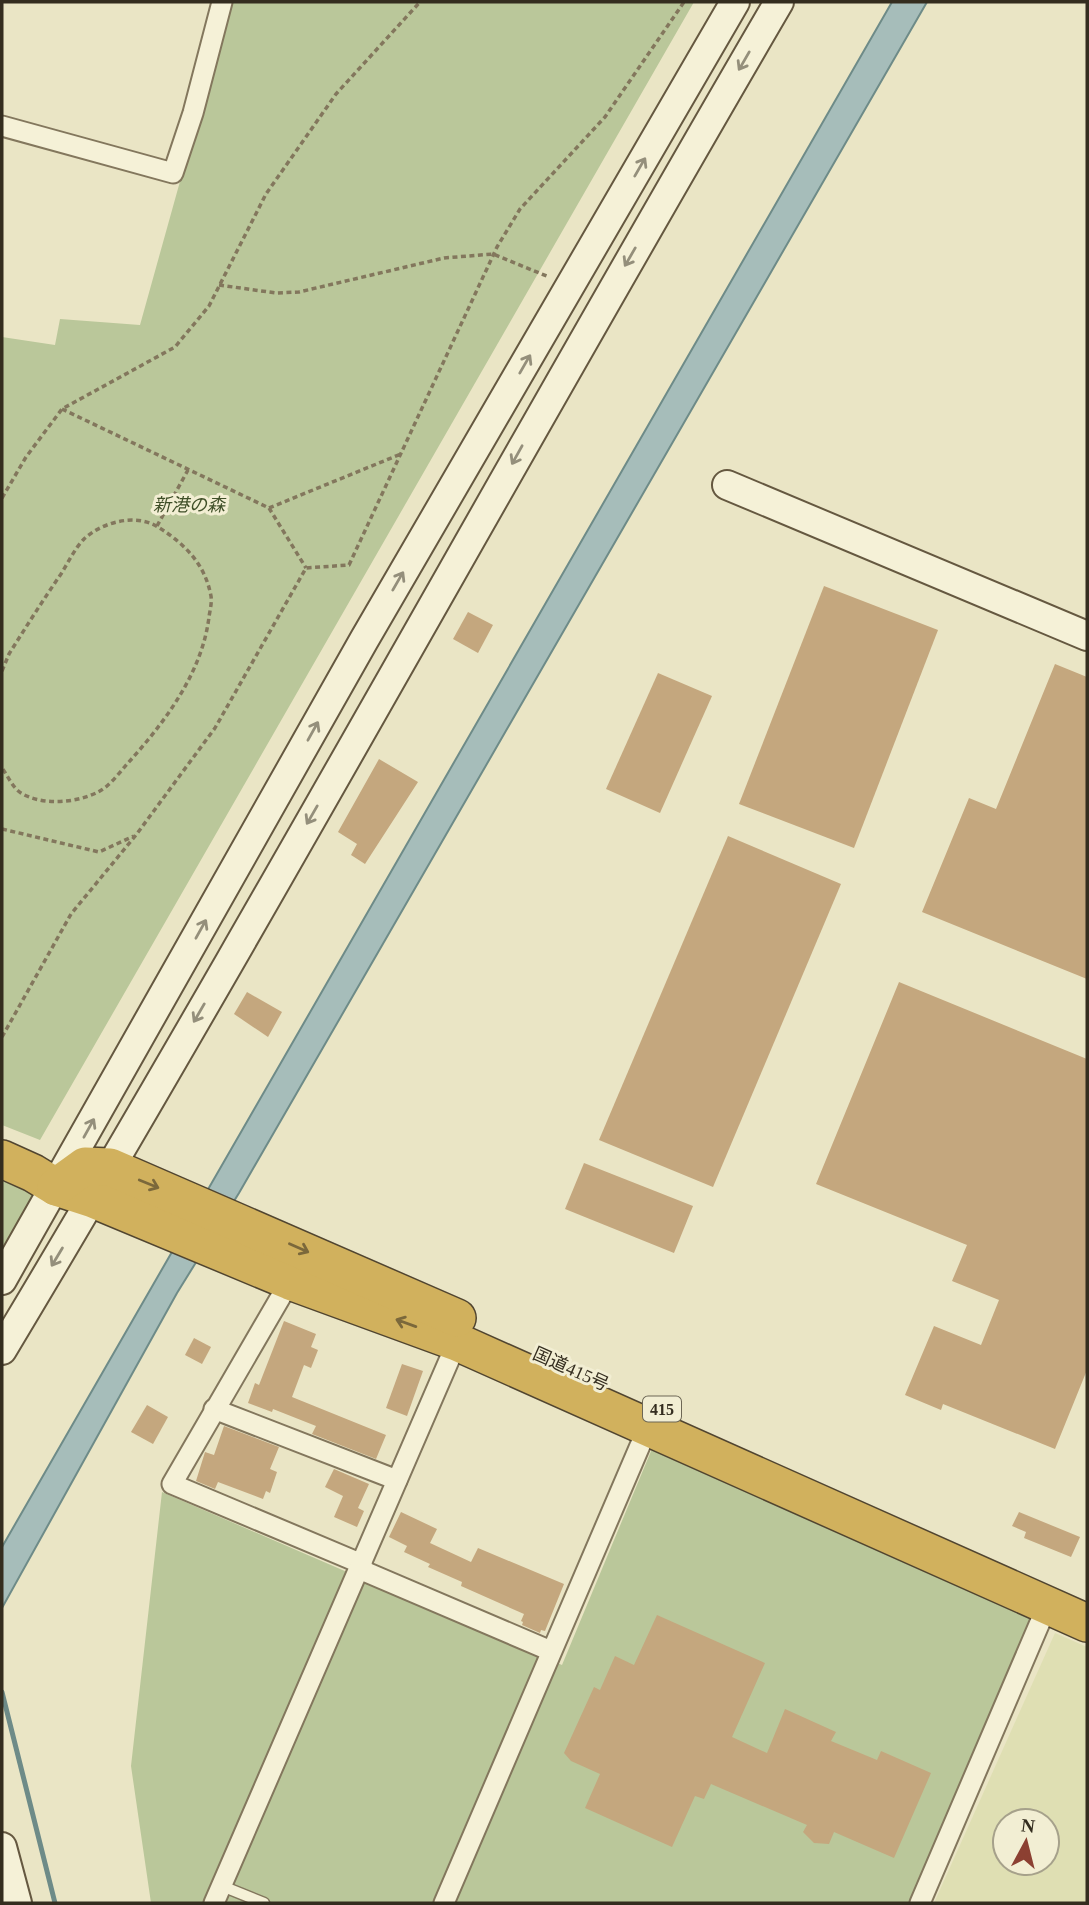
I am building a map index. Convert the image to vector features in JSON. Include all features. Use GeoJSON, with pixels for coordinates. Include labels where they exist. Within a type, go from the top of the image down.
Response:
{"type":"FeatureCollection","features":[{"type":"Feature","properties":{"kind":"highway","name":"国道415号"},"geometry":{"type":"LineString","coordinates":[[2,1159],[56,1187],[93,1199],[290,1281],[457,1342],[1087,1623]]}},
{"type":"Feature","properties":{"kind":"highway"},"geometry":{"type":"LineString","coordinates":[[56,1187],[85,1166],[110,1167]]}},
{"type":"Feature","properties":{"kind":"highway","name":"国道415号"},"geometry":{"type":"LineString","coordinates":[[110,1167],[237,1220],[1087,1598]]}},
{"type":"Feature","properties":{"kind":"street"},"geometry":{"type":"LineString","coordinates":[[3,130],[173,173],[193,113],[222,2]]}},
{"type":"Feature","properties":{"kind":"street"},"geometry":{"type":"LineString","coordinates":[[2,1280],[364,640],[735,2]]}},
{"type":"Feature","properties":{"kind":"street"},"geometry":{"type":"LineString","coordinates":[[2,1350],[93,1199],[608,294],[779,2]]}},
{"type":"Feature","properties":{"kind":"street"},"geometry":{"type":"LineString","coordinates":[[727,485],[1087,636]]}},
{"type":"Feature","properties":{"kind":"street"},"geometry":{"type":"LineString","coordinates":[[290,1281],[172,1484],[551,1651]]}},
{"type":"Feature","properties":{"kind":"street"},"geometry":{"type":"LineString","coordinates":[[218,1895],[457,1342]]}},
{"type":"Feature","properties":{"kind":"street"},"geometry":{"type":"LineString","coordinates":[[214,1409],[397,1480]]}},
{"type":"Feature","properties":{"kind":"street"},"geometry":{"type":"LineString","coordinates":[[444,1903],[648,1427]]}},
{"type":"Feature","properties":{"kind":"street"},"geometry":{"type":"LineString","coordinates":[[920,1903],[1047,1606]]}},
{"type":"Feature","properties":{"kind":"street"},"geometry":{"type":"LineString","coordinates":[[2,1847],[17,1903]]}},
{"type":"Feature","properties":{"kind":"lane"},"geometry":{"type":"LineString","coordinates":[[218,1895],[264,1903]]}},
{"type":"Feature","properties":{"kind":"path"},"geometry":{"type":"LineString","coordinates":[[2,498],[26,457],[62,409],[175,347],[209,306],[266,194],[336,94],[420,2]]}},
{"type":"Feature","properties":{"kind":"path"},"geometry":{"type":"LineString","coordinates":[[306,568],[349,565],[494,254],[520,209],[606,117],[684,2]]}},
{"type":"Feature","properties":{"kind":"path"},"geometry":{"type":"LineString","coordinates":[[219,285],[276,293],[299,292],[444,258],[494,254],[551,278]]}},
{"type":"Feature","properties":{"kind":"path"},"geometry":{"type":"LineString","coordinates":[[62,409],[269,508],[306,568]]}},
{"type":"Feature","properties":{"kind":"path"},"geometry":{"type":"LineString","coordinates":[[269,508],[402,453]]}},
{"type":"Feature","properties":{"kind":"path"},"geometry":{"type":"LineString","coordinates":[[157,526],[188,469]]}},
{"type":"Feature","properties":{"kind":"path"},"geometry":{"type":"LineString","coordinates":[[2,671],[9,654],[83,540],[108,523],[130,521],[157,526],[194,556],[203,570],[212,599],[202,653],[169,713],[144,746],[109,784],[100,792],[84,798],[59,802],[21,793],[3,770]]}},
{"type":"Feature","properties":{"kind":"path"},"geometry":{"type":"LineString","coordinates":[[2,1037],[71,914],[136,835],[215,728],[306,568]]}},
{"type":"Feature","properties":{"kind":"path"},"geometry":{"type":"LineString","coordinates":[[2,778],[3,770]]}},
{"type":"Feature","properties":{"kind":"path"},"geometry":{"type":"LineString","coordinates":[[2,829],[99,852],[136,835]]}},
{"type":"Feature","properties":{"kind":"green space","name":"新港の森"},"geometry":{"type":"Polygon","coordinates":[[[230,2],[694,2],[40,1140],[2,1125],[2,337],[55,345],[60,319],[140,325],[230,2]]]}},
{"type":"Feature","properties":{"kind":"green space"},"geometry":{"type":"Polygon","coordinates":[[[2,1170],[47,1188],[2,1267],[2,1170]]]}},
{"type":"Feature","properties":{"kind":"green space"},"geometry":{"type":"Polygon","coordinates":[[[654,1444],[1037,1608],[910,1903],[151,1903],[131,1766],[162,1492],[562,1665],[654,1444]]]}},
{"type":"Feature","properties":{"kind":"green space"},"geometry":{"type":"Polygon","coordinates":[[[1055,1633],[1087,1647],[1087,1903],[934,1903],[1055,1633]]]}},
{"type":"Feature","properties":{"kind":"water"},"geometry":{"type":"Polygon","coordinates":[[[892,2],[927,2],[239,1193],[177,1293],[2,1608],[2,1547],[892,2]]]}},
{"type":"Feature","properties":{"kind":"building"},"geometry":{"type":"Polygon","coordinates":[[[824,586],[938,630],[854,848],[739,804],[824,586]]]}},
{"type":"Feature","properties":{"kind":"building"},"geometry":{"type":"Polygon","coordinates":[[[468,612],[493,625],[478,653],[453,639],[468,612]]]}},
{"type":"Feature","properties":{"kind":"building"},"geometry":{"type":"Polygon","coordinates":[[[1055,664],[1087,677],[1087,979],[922,912],[969,798],[996,809],[1055,664]]]}},
{"type":"Feature","properties":{"kind":"building"},"geometry":{"type":"Polygon","coordinates":[[[658,673],[712,696],[660,813],[606,789],[658,673]]]}},
{"type":"Feature","properties":{"kind":"building"},"geometry":{"type":"Polygon","coordinates":[[[379,759],[418,782],[365,864],[351,855],[357,844],[338,832],[379,759]]]}},
{"type":"Feature","properties":{"kind":"building"},"geometry":{"type":"Polygon","coordinates":[[[728,836],[841,884],[713,1187],[599,1140],[728,836]]]}},
{"type":"Feature","properties":{"kind":"building"},"geometry":{"type":"Polygon","coordinates":[[[899,982],[1087,1059],[1087,1370],[1055,1449],[943,1404],[941,1410],[905,1395],[934,1326],[981,1345],[999,1300],[952,1281],[967,1245],[816,1184],[899,982]]]}},
{"type":"Feature","properties":{"kind":"building"},"geometry":{"type":"Polygon","coordinates":[[[247,992],[282,1012],[268,1037],[234,1014],[247,992]]]}},
{"type":"Feature","properties":{"kind":"building"},"geometry":{"type":"Polygon","coordinates":[[[584,1163],[693,1206],[674,1253],[565,1209],[584,1163]]]}},
{"type":"Feature","properties":{"kind":"building"},"geometry":{"type":"Polygon","coordinates":[[[284,1321],[316,1334],[311,1347],[318,1350],[311,1368],[304,1365],[292,1397],[386,1435],[376,1459],[312,1434],[316,1426],[273,1409],[272,1412],[248,1403],[255,1383],[259,1385],[284,1321]]]}},
{"type":"Feature","properties":{"kind":"building"},"geometry":{"type":"Polygon","coordinates":[[[194,1338],[211,1347],[202,1364],[185,1355],[194,1338]]]}},
{"type":"Feature","properties":{"kind":"building"},"geometry":{"type":"Polygon","coordinates":[[[402,1364],[423,1371],[407,1416],[386,1408],[402,1364]]]}},
{"type":"Feature","properties":{"kind":"building"},"geometry":{"type":"Polygon","coordinates":[[[147,1405],[168,1417],[153,1444],[131,1432],[147,1405]]]}},
{"type":"Feature","properties":{"kind":"building"},"geometry":{"type":"Polygon","coordinates":[[[224,1426],[279,1447],[270,1469],[277,1472],[270,1493],[266,1491],[263,1499],[218,1482],[215,1489],[196,1481],[205,1452],[214,1455],[224,1426]]]}},
{"type":"Feature","properties":{"kind":"building"},"geometry":{"type":"Polygon","coordinates":[[[334,1469],[369,1484],[358,1508],[364,1511],[357,1527],[334,1517],[343,1496],[325,1487],[334,1469]]]}},
{"type":"Feature","properties":{"kind":"building"},"geometry":{"type":"Polygon","coordinates":[[[401,1512],[437,1529],[430,1543],[471,1562],[478,1548],[564,1584],[545,1631],[541,1630],[540,1633],[522,1625],[524,1614],[461,1586],[462,1582],[428,1567],[430,1564],[404,1552],[407,1546],[389,1537],[401,1512]]]}},
{"type":"Feature","properties":{"kind":"building"},"geometry":{"type":"Polygon","coordinates":[[[1019,1512],[1080,1537],[1071,1557],[1024,1538],[1026,1532],[1012,1526],[1019,1512]]]}},
{"type":"Feature","properties":{"kind":"building"},"geometry":{"type":"Polygon","coordinates":[[[657,1615],[765,1663],[732,1737],[767,1753],[785,1709],[836,1732],[831,1741],[877,1760],[881,1751],[931,1773],[894,1858],[834,1832],[829,1844],[814,1843],[803,1832],[807,1825],[711,1784],[704,1799],[695,1796],[672,1847],[585,1808],[600,1774],[571,1761],[564,1753],[594,1687],[600,1690],[615,1656],[634,1665],[657,1615]]]}},
{"type":"Feature","properties":{"kind":"waterway"},"geometry":{"type":"LineString","coordinates":[[2,1692],[55,1903]]}}]}
